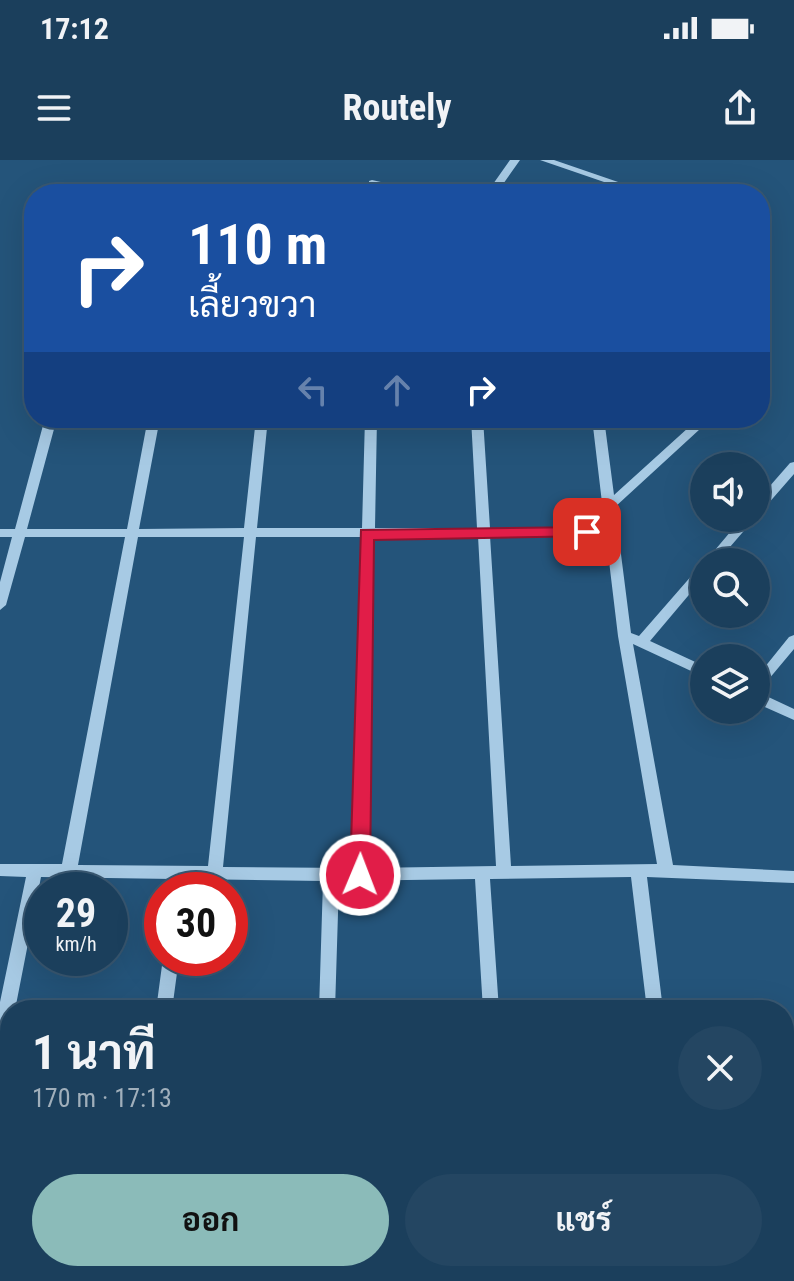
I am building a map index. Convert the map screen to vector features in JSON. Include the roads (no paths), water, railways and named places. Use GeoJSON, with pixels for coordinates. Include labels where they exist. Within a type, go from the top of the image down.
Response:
{"type":"FeatureCollection","features":[{"type":"Feature","properties":{"kind":"street"},"geometry":{"type":"LineString","coordinates":[[498,184],[514,160]]}},
{"type":"Feature","properties":{"kind":"street"},"geometry":{"type":"LineString","coordinates":[[545,160],[618,184]]}},
{"type":"Feature","properties":{"kind":"street"},"geometry":{"type":"LineString","coordinates":[[372,183],[377,184]]}},
{"type":"Feature","properties":{"kind":"street"},"geometry":{"type":"LineString","coordinates":[[0,605],[48,428]]}},
{"type":"Feature","properties":{"kind":"street"},"geometry":{"type":"LineString","coordinates":[[69,870],[152,428]]}},
{"type":"Feature","properties":{"kind":"street"},"geometry":{"type":"LineString","coordinates":[[215,872],[261,428]]}},
{"type":"Feature","properties":{"kind":"street"},"geometry":{"type":"LineString","coordinates":[[360,875],[371,428]]}},
{"type":"Feature","properties":{"kind":"street"},"geometry":{"type":"LineString","coordinates":[[478,428],[504,873]]}},
{"type":"Feature","properties":{"kind":"street"},"geometry":{"type":"LineString","coordinates":[[599,428],[625,636],[666,871]]}},
{"type":"Feature","properties":{"kind":"street"},"geometry":{"type":"LineString","coordinates":[[610,505],[695,428]]}},
{"type":"Feature","properties":{"kind":"street"},"geometry":{"type":"LineString","coordinates":[[770,494],[794,466]]}},
{"type":"Feature","properties":{"kind":"street"},"geometry":{"type":"LineString","coordinates":[[0,533],[612,532]]}},
{"type":"Feature","properties":{"kind":"street"},"geometry":{"type":"LineString","coordinates":[[722,548],[737,532]]}},
{"type":"Feature","properties":{"kind":"street"},"geometry":{"type":"LineString","coordinates":[[641,642],[690,585]]}},
{"type":"Feature","properties":{"kind":"street"},"geometry":{"type":"LineString","coordinates":[[625,636],[690,665]]}},
{"type":"Feature","properties":{"kind":"street"},"geometry":{"type":"LineString","coordinates":[[770,670],[794,640]]}},
{"type":"Feature","properties":{"kind":"street"},"geometry":{"type":"LineString","coordinates":[[770,704],[794,715]]}},
{"type":"Feature","properties":{"kind":"street"},"geometry":{"type":"LineString","coordinates":[[0,870],[181,872]]}},
{"type":"Feature","properties":{"kind":"street"},"geometry":{"type":"LineString","coordinates":[[9,1000],[35,870]]}},
{"type":"Feature","properties":{"kind":"street"},"geometry":{"type":"LineString","coordinates":[[638,870],[654,1000]]}},
{"type":"Feature","properties":{"kind":"street"},"geometry":{"type":"LineString","coordinates":[[248,873],[360,875],[638,870],[794,877]]}},
{"type":"Feature","properties":{"kind":"street"},"geometry":{"type":"LineString","coordinates":[[482,873],[490,1000]]}},
{"type":"Feature","properties":{"kind":"street"},"geometry":{"type":"LineString","coordinates":[[327,1000],[331,875]]}},
{"type":"Feature","properties":{"kind":"street"},"geometry":{"type":"LineString","coordinates":[[165,1000],[169,976]]}}]}
